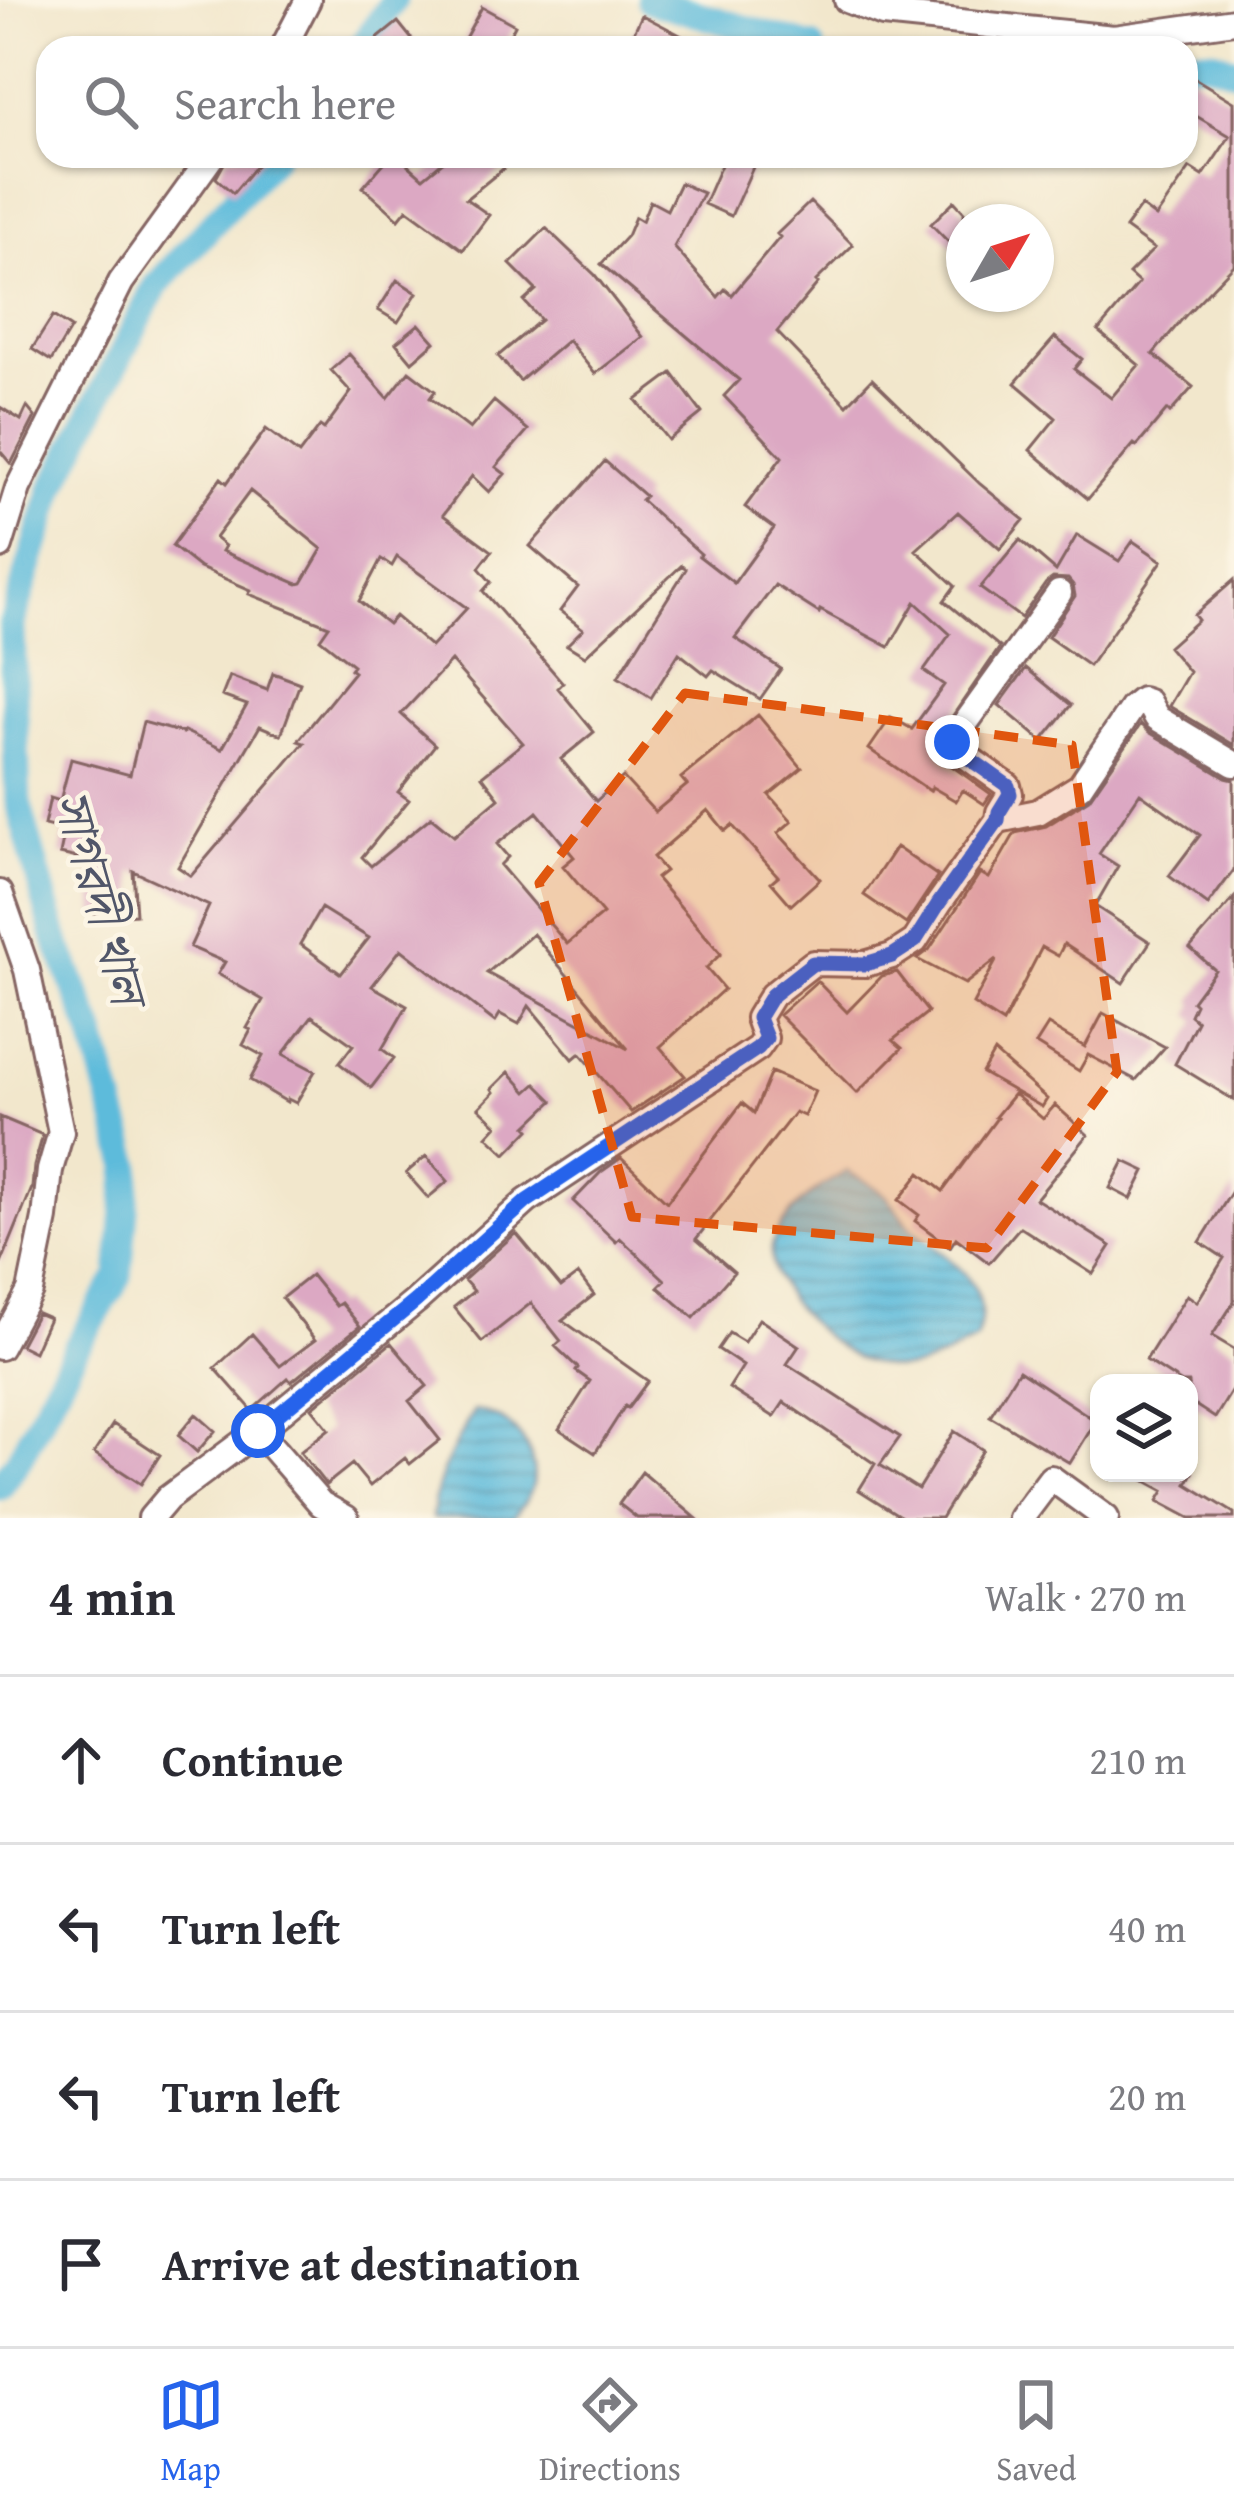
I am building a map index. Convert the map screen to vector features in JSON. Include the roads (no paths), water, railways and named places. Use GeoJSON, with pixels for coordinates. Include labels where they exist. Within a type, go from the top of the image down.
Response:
{"type":"FeatureCollection","features":[{"type":"Feature","properties":{"kind":"street"},"geometry":{"type":"LineString","coordinates":[[289,36],[308,0]]}},
{"type":"Feature","properties":{"kind":"street"},"geometry":{"type":"LineString","coordinates":[[847,0],[883,14],[1095,36]]}},
{"type":"Feature","properties":{"kind":"street"},"geometry":{"type":"LineString","coordinates":[[1128,36],[1234,21]]}},
{"type":"Feature","properties":{"kind":"street"},"geometry":{"type":"LineString","coordinates":[[0,546],[19,488],[122,282],[203,168]]}},
{"type":"Feature","properties":{"kind":"street"},"geometry":{"type":"LineString","coordinates":[[151,1518],[168,1498],[416,1301],[527,1201],[758,1048],[766,1038],[758,1018],[772,995],[813,963],[865,964],[892,956],[915,941],[998,820],[1010,789],[952,742],[1059,593]]}},
{"type":"Feature","properties":{"kind":"street"},"geometry":{"type":"LineString","coordinates":[[998,820],[1039,812],[1080,786],[1142,700],[1157,718],[1234,764]]}},
{"type":"Feature","properties":{"kind":"street"},"geometry":{"type":"LineString","coordinates":[[0,893],[27,970],[61,1132],[30,1291],[0,1347]]}},
{"type":"Feature","properties":{"kind":"street"},"geometry":{"type":"LineString","coordinates":[[258,1431],[321,1504],[346,1518]]}},
{"type":"Feature","properties":{"kind":"street"},"geometry":{"type":"LineString","coordinates":[[1022,1518],[1051,1478],[1106,1518]]}},
{"type":"Feature","properties":{"kind":"water"},"geometry":{"type":"Polygon","coordinates":[[[847,1171],[883,1193],[911,1227],[965,1274],[980,1303],[976,1340],[924,1365],[888,1367],[861,1360],[830,1341],[785,1293],[772,1257],[779,1229],[804,1200],[847,1171]]]}},
{"type":"Feature","properties":{"kind":"water"},"geometry":{"type":"Polygon","coordinates":[[[474,1411],[499,1418],[519,1435],[531,1459],[532,1489],[513,1518],[432,1518],[441,1476],[474,1411]]]}},
{"type":"Feature","properties":{"kind":"waterway","name":"সাগরদী খাল"},"geometry":{"type":"LineString","coordinates":[[368,36],[394,0]]}},
{"type":"Feature","properties":{"kind":"waterway","name":"সাগরদী খাল"},"geometry":{"type":"LineString","coordinates":[[650,0],[772,36]]}},
{"type":"Feature","properties":{"kind":"waterway","name":"সাগরদী খাল"},"geometry":{"type":"LineString","coordinates":[[1198,61],[1234,70]]}},
{"type":"Feature","properties":{"kind":"waterway","name":"সাগরদী খাল"},"geometry":{"type":"LineString","coordinates":[[0,1487],[119,1276],[129,1165],[92,1030],[55,937],[18,802],[12,624],[53,489],[155,287],[263,168]]}}]}
